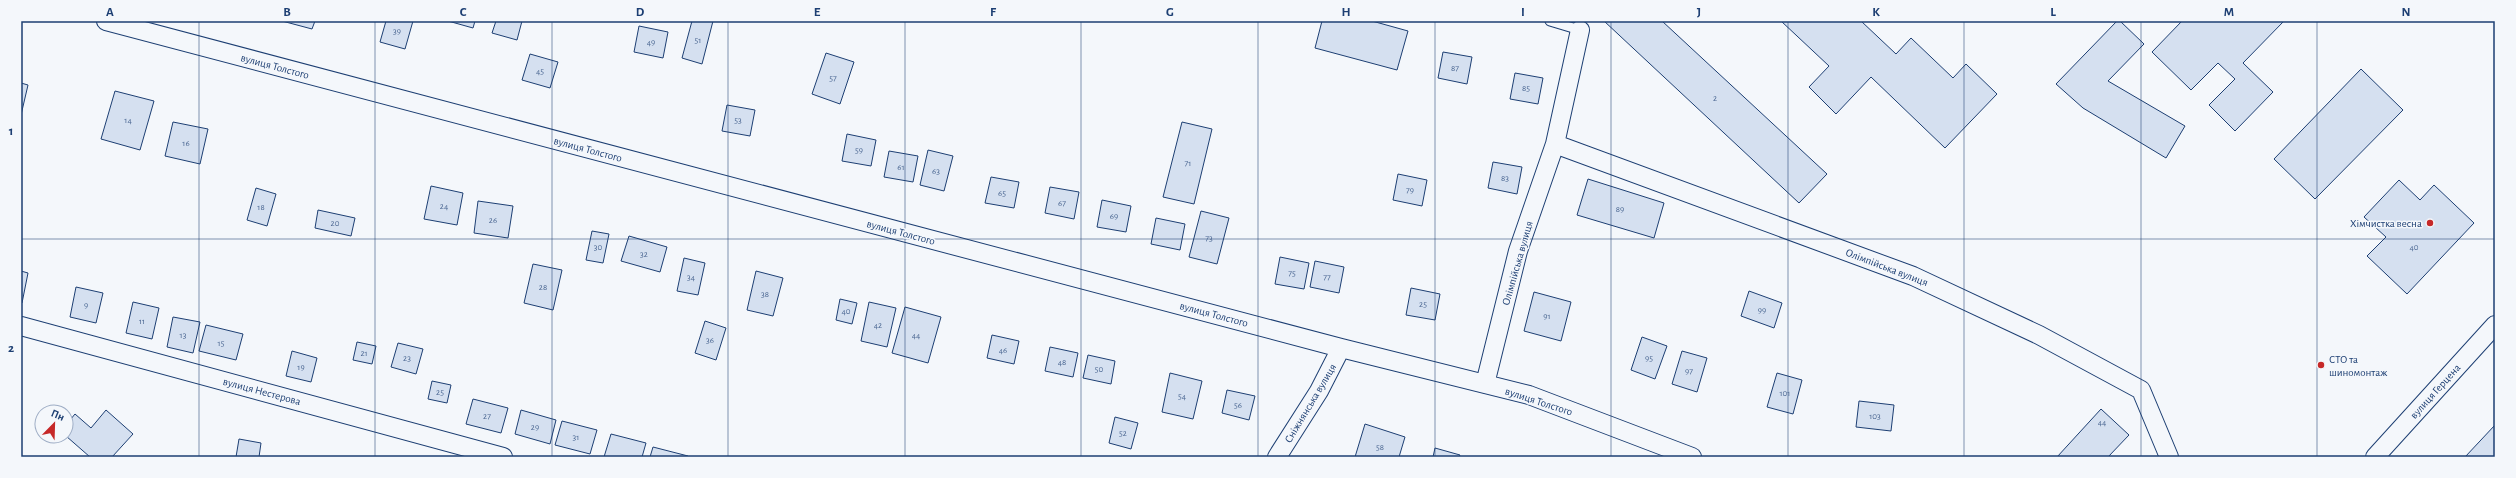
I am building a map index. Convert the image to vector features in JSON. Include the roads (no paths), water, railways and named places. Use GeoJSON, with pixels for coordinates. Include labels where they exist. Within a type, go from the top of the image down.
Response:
{"type":"FeatureCollection","features":[{"type":"Feature","properties":{"kind":"street","name":"вулиця Толстого"},"geometry":{"type":"LineString","coordinates":[[106,21],[1341,348],[1529,395],[1692,457]]}},
{"type":"Feature","properties":{"kind":"street","name":"Олімпійська вулиця"},"geometry":{"type":"LineString","coordinates":[[1485,384],[1518,251],[1555,144],[1580,30]]}},
{"type":"Feature","properties":{"kind":"street","name":"Олімпійська вулиця"},"geometry":{"type":"LineString","coordinates":[[1555,144],[1913,276],[2038,334],[2141,390],[2169,457]]}},
{"type":"Feature","properties":{"kind":"street","name":"вулиця Герцена"},"geometry":{"type":"LineString","coordinates":[[2375,457],[2495,325]]}},
{"type":"Feature","properties":{"kind":"street","name":"вулиця Нестерова"},"geometry":{"type":"LineString","coordinates":[[21,326],[504,457]]}},
{"type":"Feature","properties":{"kind":"street","name":"Сніжнянська вулиця"},"geometry":{"type":"LineString","coordinates":[[1277,457],[1319,391],[1341,348]]}},
{"type":"Feature","properties":{"kind":"lane"},"geometry":{"type":"LineString","coordinates":[[1550,21],[1580,30]]}},
{"type":"Feature","properties":{"kind":"place","name":"Хімчистка весна"},"geometry":{"type":"Point","coordinates":[2430,223]}},
{"type":"Feature","properties":{"kind":"place","name":"СТО та шиномонтаж"},"geometry":{"type":"Point","coordinates":[2321,365]}}]}
